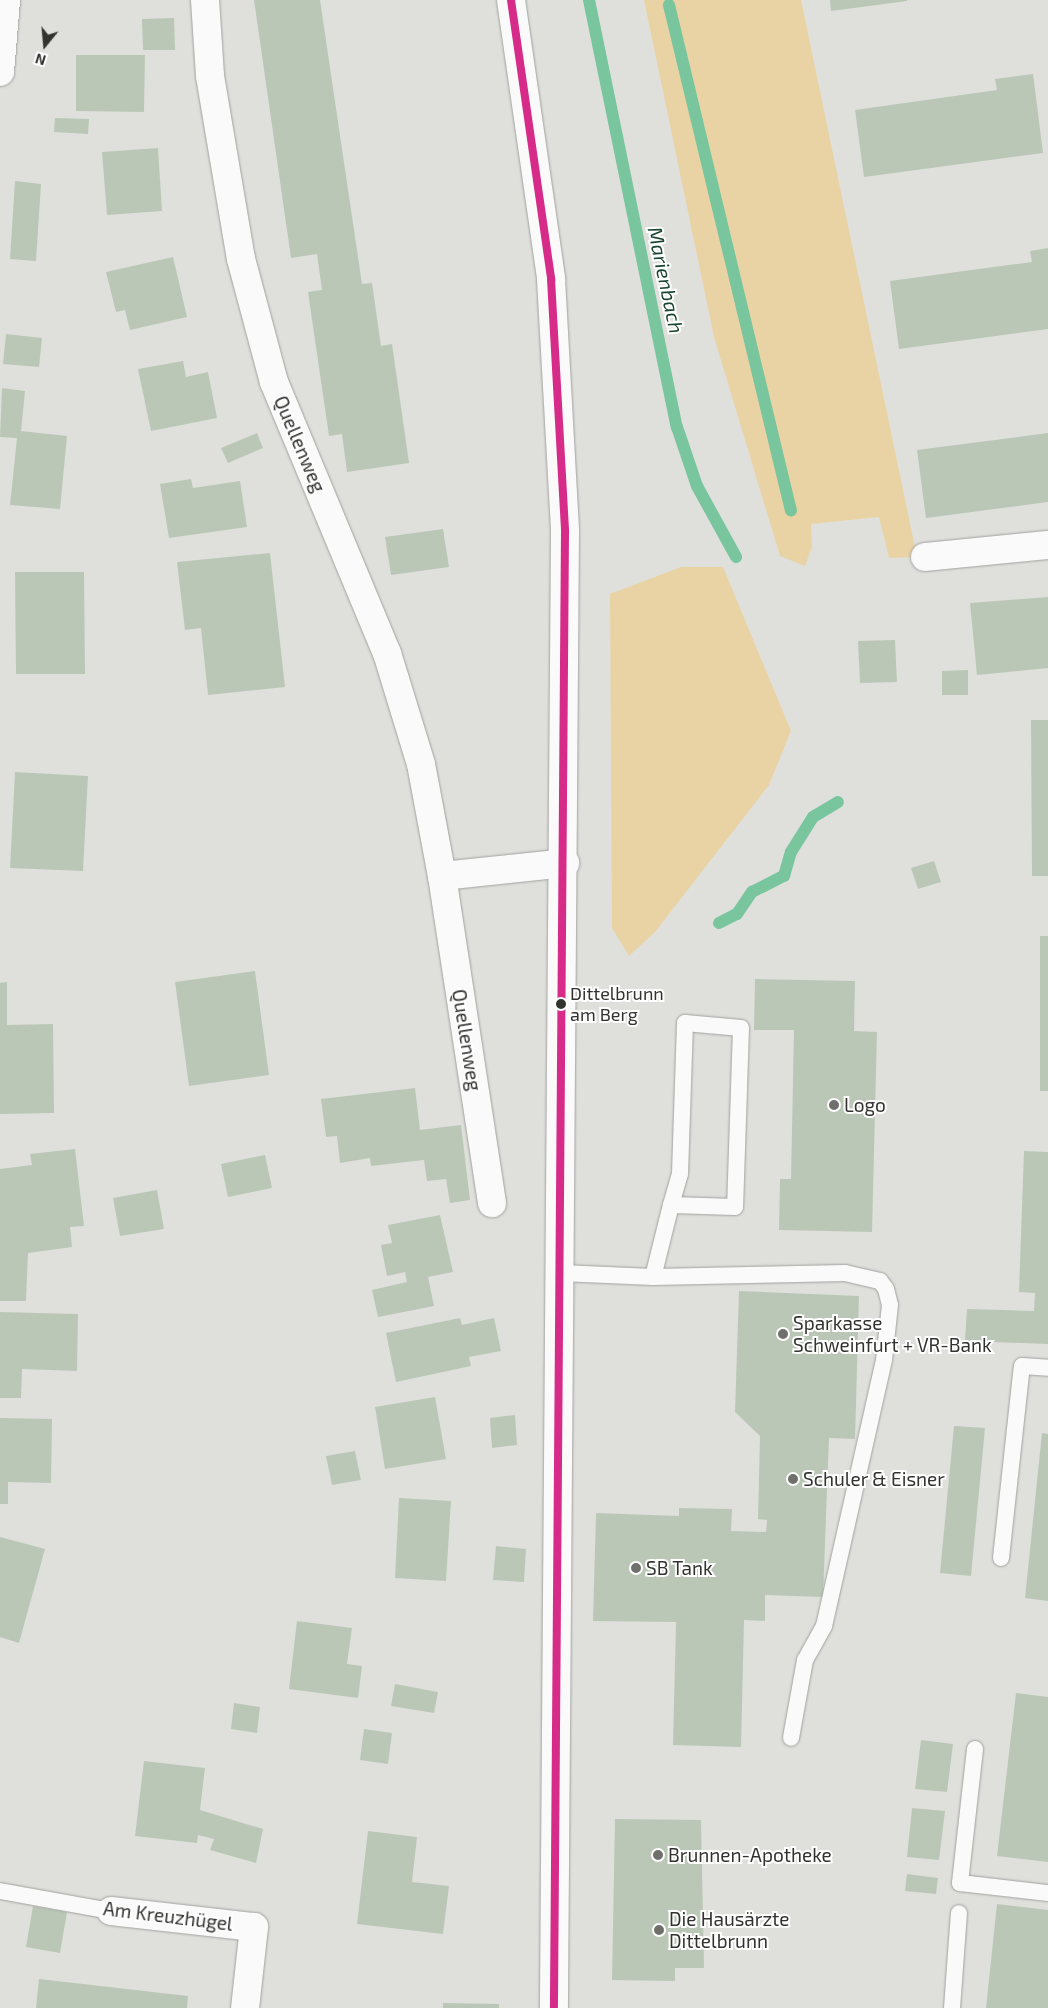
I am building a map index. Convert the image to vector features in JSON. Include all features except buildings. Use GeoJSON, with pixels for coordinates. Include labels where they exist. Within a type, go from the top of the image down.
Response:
{"type":"FeatureCollection","features":[{"type":"Feature","properties":{"kind":"street"},"geometry":{"type":"LineString","coordinates":[[0,72],[6,0]]}},
{"type":"Feature","properties":{"kind":"street","name":"Quellenweg"},"geometry":{"type":"LineString","coordinates":[[205,0],[210,76],[241,259],[269,363],[387,653],[421,764],[442,876],[492,1203]]}},
{"type":"Feature","properties":{"kind":"street"},"geometry":{"type":"LineString","coordinates":[[511,0],[551,289],[566,530],[565,863],[554,2008]]}},
{"type":"Feature","properties":{"kind":"street"},"geometry":{"type":"LineString","coordinates":[[925,557],[1048,545]]}},
{"type":"Feature","properties":{"kind":"street"},"geometry":{"type":"LineString","coordinates":[[442,876],[565,863]]}},
{"type":"Feature","properties":{"kind":"street","name":"Am Kreuzhügel"},"geometry":{"type":"LineString","coordinates":[[111,1911],[254,1927],[245,2008]]}},
{"type":"Feature","properties":{"kind":"lane"},"geometry":{"type":"LineString","coordinates":[[653,1277],[671,1205],[680,1174],[685,1023],[741,1028],[735,1207],[671,1205]]}},
{"type":"Feature","properties":{"kind":"lane"},"geometry":{"type":"LineString","coordinates":[[561,1273],[653,1277],[845,1273],[880,1281],[886,1289],[890,1305],[884,1360],[824,1626],[804,1660],[790,1738]]}},
{"type":"Feature","properties":{"kind":"lane"},"geometry":{"type":"LineString","coordinates":[[1001,1558],[1022,1366],[1048,1368]]}},
{"type":"Feature","properties":{"kind":"lane"},"geometry":{"type":"LineString","coordinates":[[975,1749],[960,1883],[1048,1893]]}},
{"type":"Feature","properties":{"kind":"lane","name":"Am Kreuzhügel"},"geometry":{"type":"LineString","coordinates":[[0,1891],[111,1911]]}},
{"type":"Feature","properties":{"kind":"lane"},"geometry":{"type":"LineString","coordinates":[[952,2008],[959,1912]]}},
{"type":"Feature","properties":{"kind":"shaded area"},"geometry":{"type":"Polygon","coordinates":[[[644,0],[801,0],[917,557],[889,558],[879,517],[811,524],[812,547],[805,566],[780,556],[714,337],[644,0]]]}},
{"type":"Feature","properties":{"kind":"shaded area"},"geometry":{"type":"Polygon","coordinates":[[[681,567],[723,567],[791,731],[769,785],[655,932],[629,956],[612,928],[610,594],[681,567]]]}},
{"type":"Feature","properties":{"kind":"waterway","name":"Marienbach"},"geometry":{"type":"LineString","coordinates":[[589,0],[677,427],[697,486],[736,557]]}},
{"type":"Feature","properties":{"kind":"waterway"},"geometry":{"type":"LineString","coordinates":[[669,5],[791,511]]}},
{"type":"Feature","properties":{"kind":"waterway"},"geometry":{"type":"LineString","coordinates":[[719,923],[737,914],[752,892],[784,876],[791,852],[813,817],[838,802]]}},
{"type":"Feature","properties":{"kind":"transit line"},"geometry":{"type":"LineString","coordinates":[[511,0],[551,279],[565,531],[554,2008]]}},
{"type":"Feature","properties":{"kind":"place","name":"Dittelbrunn am Berg"},"geometry":{"type":"Point","coordinates":[561,1004]}},
{"type":"Feature","properties":{"kind":"place","name":"Logo"},"geometry":{"type":"Point","coordinates":[834,1105]}},
{"type":"Feature","properties":{"kind":"place","name":"Sparkasse Schweinfurt + VR-Bank"},"geometry":{"type":"Point","coordinates":[783,1334]}},
{"type":"Feature","properties":{"kind":"place","name":"Schuler & Eisner"},"geometry":{"type":"Point","coordinates":[793,1479]}},
{"type":"Feature","properties":{"kind":"place","name":"SB Tank"},"geometry":{"type":"Point","coordinates":[636,1568]}},
{"type":"Feature","properties":{"kind":"place","name":"Brunnen-Apotheke"},"geometry":{"type":"Point","coordinates":[658,1855]}},
{"type":"Feature","properties":{"kind":"place","name":"Die Hausärzte Dittelbrunn"},"geometry":{"type":"Point","coordinates":[659,1930]}}]}
